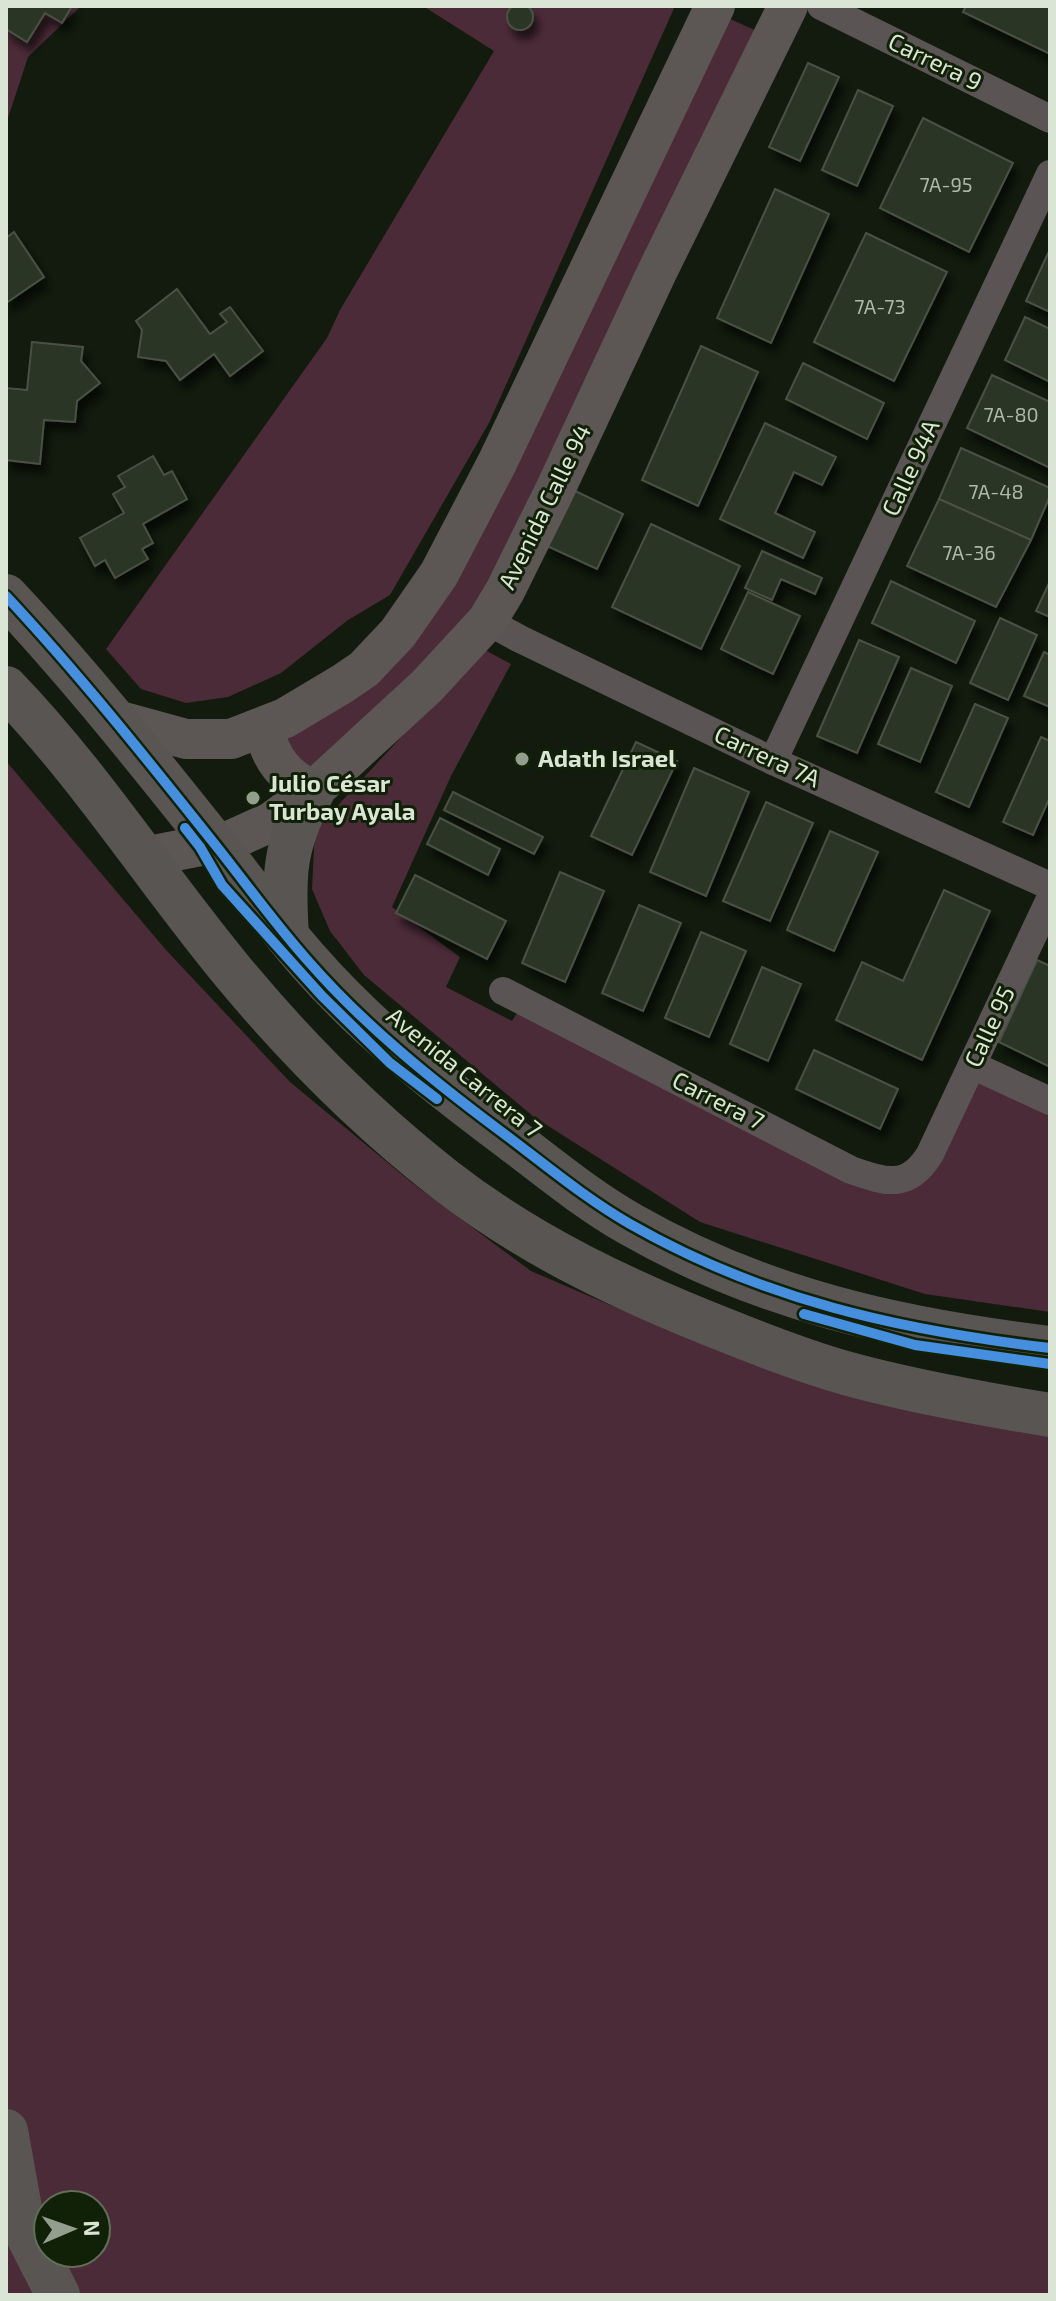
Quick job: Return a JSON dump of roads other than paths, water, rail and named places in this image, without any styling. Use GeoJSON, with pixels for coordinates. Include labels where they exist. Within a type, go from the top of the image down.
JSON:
{"type":"FeatureCollection","features":[{"type":"Feature","properties":{"kind":"main road"},"geometry":{"type":"LineString","coordinates":[[113,719],[186,739],[231,739],[264,728],[314,701],[364,669],[398,633],[432,585],[497,463],[715,6]]}},
{"type":"Feature","properties":{"kind":"main road","name":"Avenida Calle 94"},"geometry":{"type":"LineString","coordinates":[[144,857],[215,844],[251,833],[271,822],[313,791],[427,686],[487,621],[540,520],[788,6]]}},
{"type":"Feature","properties":{"kind":"main road","name":"Avenida Carrera 7"},"geometry":{"type":"LineString","coordinates":[[6,596],[113,719],[310,963],[359,1013],[440,1085],[596,1202],[629,1224],[743,1279],[811,1303],[963,1337],[1050,1348]]}},
{"type":"Feature","properties":{"kind":"main road"},"geometry":{"type":"LineString","coordinates":[[6,688],[68,759],[233,972],[316,1064],[393,1137],[447,1181],[532,1238],[599,1277],[800,1359],[892,1385],[1050,1415]]}},
{"type":"Feature","properties":{"kind":"main road"},"geometry":{"type":"LineString","coordinates":[[264,728],[267,744],[280,766],[298,783],[313,791],[291,839],[285,864],[287,936]]}},
{"type":"Feature","properties":{"kind":"main road"},"geometry":{"type":"LineString","coordinates":[[6,2131],[21,2214],[29,2238],[58,2295]]}},
{"type":"Feature","properties":{"kind":"street","name":"Carrera 9"},"geometry":{"type":"LineString","coordinates":[[821,6],[1050,119]]}},
{"type":"Feature","properties":{"kind":"street","name":"Calle 94A"},"geometry":{"type":"LineString","coordinates":[[773,761],[1050,174]]}},
{"type":"Feature","properties":{"kind":"street","name":"Carrera 7A"},"geometry":{"type":"LineString","coordinates":[[487,621],[773,761],[1050,886]]}},
{"type":"Feature","properties":{"kind":"street","name":"Calle 95"},"geometry":{"type":"LineString","coordinates":[[930,1154],[1050,899]]}},
{"type":"Feature","properties":{"kind":"street","name":"Carrera 7"},"geometry":{"type":"LineString","coordinates":[[503,991],[851,1170],[893,1181],[909,1178],[921,1168],[930,1154]]}},
{"type":"Feature","properties":{"kind":"street"},"geometry":{"type":"LineString","coordinates":[[972,1065],[1050,1101]]}},
{"type":"Feature","properties":{"kind":"place","name":"Adath Israel"},"geometry":{"type":"Point","coordinates":[522,759]}},
{"type":"Feature","properties":{"kind":"place","name":"Julio César Turbay Ayala"},"geometry":{"type":"Point","coordinates":[253,798]}}]}
